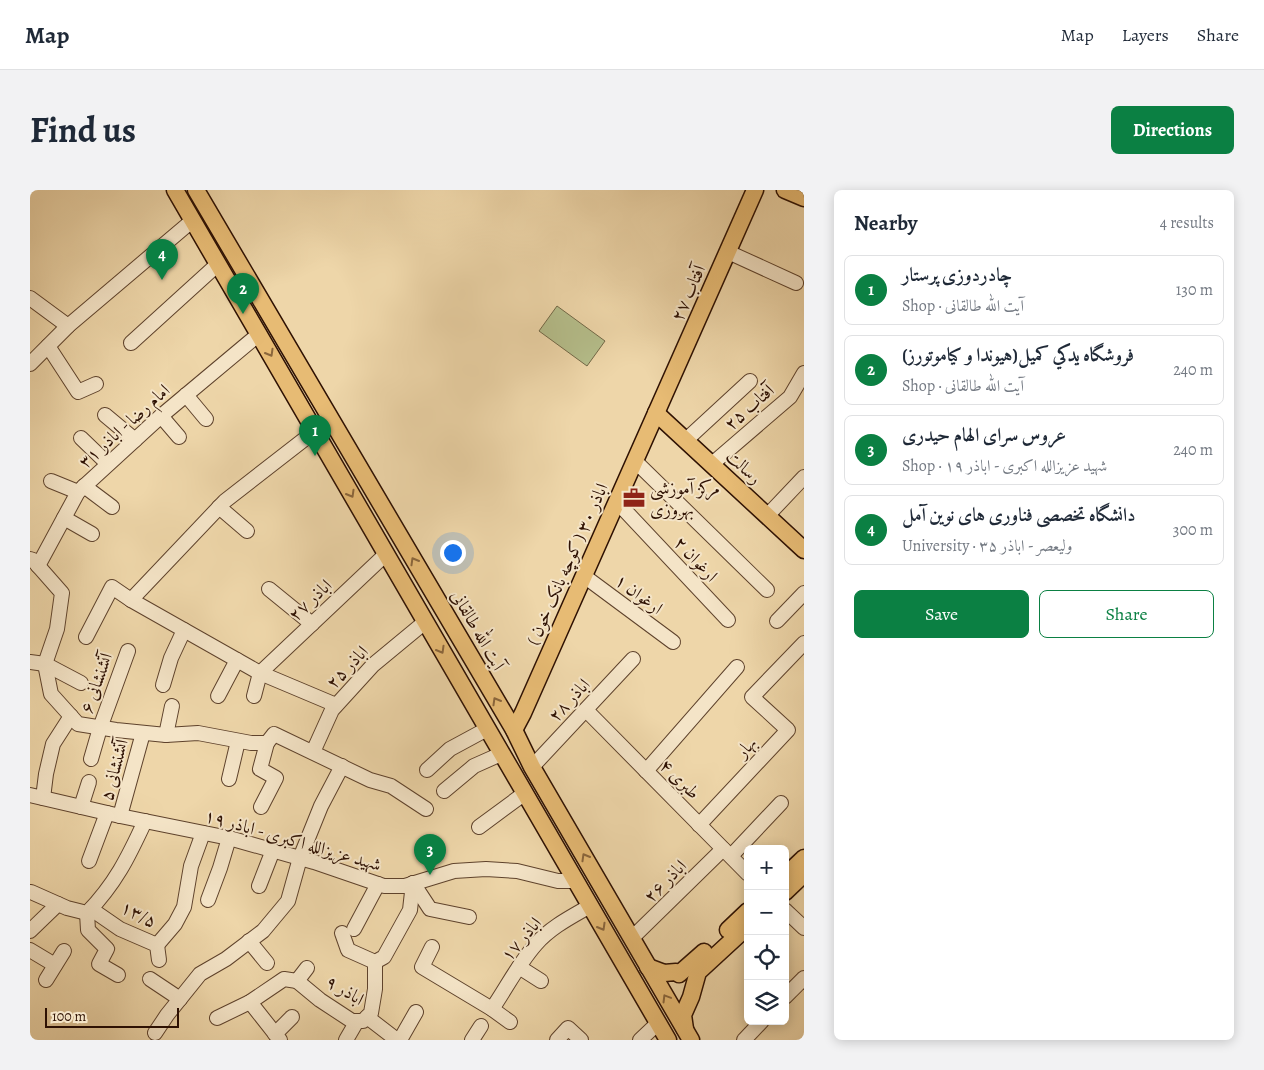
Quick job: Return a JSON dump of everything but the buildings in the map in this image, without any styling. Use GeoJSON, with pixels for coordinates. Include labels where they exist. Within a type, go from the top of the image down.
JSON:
{"type":"FeatureCollection","features":[{"type":"Feature","properties":{"kind":"main road"},"geometry":{"type":"LineString","coordinates":[[175,190],[668,1040]]}},
{"type":"Feature","properties":{"kind":"main road","name":"آیت الله طالقانی"},"geometry":{"type":"LineString","coordinates":[[196,190],[514,730],[532,767],[688,1035]]}},
{"type":"Feature","properties":{"kind":"main road","name":"آفتاب ۲۷"},"geometry":{"type":"LineString","coordinates":[[656,413],[755,190]]}},
{"type":"Feature","properties":{"kind":"main road"},"geometry":{"type":"LineString","coordinates":[[785,190],[804,198]]}},
{"type":"Feature","properties":{"kind":"main road","name":"اباذر ۳۰ ( کوچه بانک خون )"},"geometry":{"type":"LineString","coordinates":[[514,730],[656,413]]}},
{"type":"Feature","properties":{"kind":"main road","name":"رسالت"},"geometry":{"type":"LineString","coordinates":[[656,413],[804,550]]}},
{"type":"Feature","properties":{"kind":"main road"},"geometry":{"type":"LineString","coordinates":[[525,793],[537,796],[541,791],[542,784]]}},
{"type":"Feature","properties":{"kind":"main road"},"geometry":{"type":"LineString","coordinates":[[548,834],[552,822],[558,821],[565,824]]}},
{"type":"Feature","properties":{"kind":"main road"},"geometry":{"type":"LineString","coordinates":[[789,872],[804,858]]}},
{"type":"Feature","properties":{"kind":"main road"},"geometry":{"type":"LineString","coordinates":[[787,890],[804,874]]}},
{"type":"Feature","properties":{"kind":"main road"},"geometry":{"type":"LineString","coordinates":[[688,1035],[683,1015],[691,997],[696,968],[744,915]]}},
{"type":"Feature","properties":{"kind":"main road"},"geometry":{"type":"LineString","coordinates":[[648,967],[664,973],[676,972],[678,974],[696,968],[744,929]]}},
{"type":"Feature","properties":{"kind":"street"},"geometry":{"type":"LineString","coordinates":[[30,364],[68,326],[193,220]]}},
{"type":"Feature","properties":{"kind":"street"},"geometry":{"type":"LineString","coordinates":[[728,252],[796,282]]}},
{"type":"Feature","properties":{"kind":"street"},"geometry":{"type":"LineString","coordinates":[[131,342],[218,264]]}},
{"type":"Feature","properties":{"kind":"street"},"geometry":{"type":"LineString","coordinates":[[30,298],[68,326]]}},
{"type":"Feature","properties":{"kind":"street","name":"امام رضا - اباذر ۳۱"},"geometry":{"type":"LineString","coordinates":[[34,562],[81,489],[160,416],[259,334]]}},
{"type":"Feature","properties":{"kind":"street"},"geometry":{"type":"LineString","coordinates":[[48,346],[78,392],[96,384]]}},
{"type":"Feature","properties":{"kind":"street","name":"آفتاب ۲۵"},"geometry":{"type":"LineString","coordinates":[[712,464],[790,397],[804,373]]}},
{"type":"Feature","properties":{"kind":"street"},"geometry":{"type":"LineString","coordinates":[[686,440],[750,381]]}},
{"type":"Feature","properties":{"kind":"street"},"geometry":{"type":"LineString","coordinates":[[186,395],[206,419]]}},
{"type":"Feature","properties":{"kind":"street"},"geometry":{"type":"LineString","coordinates":[[105,415],[135,440]]}},
{"type":"Feature","properties":{"kind":"street"},"geometry":{"type":"LineString","coordinates":[[160,416],[179,437]]}},
{"type":"Feature","properties":{"kind":"street"},"geometry":{"type":"LineString","coordinates":[[131,600],[219,507],[315,431]]}},
{"type":"Feature","properties":{"kind":"street"},"geometry":{"type":"LineString","coordinates":[[81,438],[108,464]]}},
{"type":"Feature","properties":{"kind":"street"},"geometry":{"type":"LineString","coordinates":[[635,461],[767,590]]}},
{"type":"Feature","properties":{"kind":"street"},"geometry":{"type":"LineString","coordinates":[[767,516],[804,477]]}},
{"type":"Feature","properties":{"kind":"street"},"geometry":{"type":"LineString","coordinates":[[51,482],[81,489],[112,507]]}},
{"type":"Feature","properties":{"kind":"street","name":"ارغوان ۲"},"geometry":{"type":"LineString","coordinates":[[617,502],[728,620]]}},
{"type":"Feature","properties":{"kind":"street"},"geometry":{"type":"LineString","coordinates":[[219,507],[247,530]]}},
{"type":"Feature","properties":{"kind":"street"},"geometry":{"type":"LineString","coordinates":[[64,518],[92,534]]}},
{"type":"Feature","properties":{"kind":"street","name":"اباذر ۲۷"},"geometry":{"type":"LineString","coordinates":[[260,673],[386,554]]}},
{"type":"Feature","properties":{"kind":"street"},"geometry":{"type":"LineString","coordinates":[[34,562],[62,593],[57,629],[45,664],[51,694],[78,724],[166,735],[198,733],[251,744],[267,743]]}},
{"type":"Feature","properties":{"kind":"street","name":"ارغوان ۱"},"geometry":{"type":"LineString","coordinates":[[584,576],[673,642]]}},
{"type":"Feature","properties":{"kind":"street"},"geometry":{"type":"LineString","coordinates":[[86,637],[112,587],[131,600],[260,673],[336,705]]}},
{"type":"Feature","properties":{"kind":"street"},"geometry":{"type":"LineString","coordinates":[[269,589],[312,624]]}},
{"type":"Feature","properties":{"kind":"street"},"geometry":{"type":"LineString","coordinates":[[777,621],[804,593]]}},
{"type":"Feature","properties":{"kind":"street","name":"اباذر ۲۵"},"geometry":{"type":"LineString","coordinates":[[313,752],[336,705],[373,665],[425,622]]}},
{"type":"Feature","properties":{"kind":"street"},"geometry":{"type":"LineString","coordinates":[[163,685],[184,630]]}},
{"type":"Feature","properties":{"kind":"street","name":"بهار"},"geometry":{"type":"LineString","coordinates":[[699,825],[788,730],[752,697],[804,643]]}},
{"type":"Feature","properties":{"kind":"street","name":"آتشنشانی ۶"},"geometry":{"type":"LineString","coordinates":[[91,759],[100,728],[128,651]]}},
{"type":"Feature","properties":{"kind":"street"},"geometry":{"type":"LineString","coordinates":[[218,696],[237,660]]}},
{"type":"Feature","properties":{"kind":"street","name":"اباذر ۲۸"},"geometry":{"type":"LineString","coordinates":[[532,767],[633,660]]}},
{"type":"Feature","properties":{"kind":"street"},"geometry":{"type":"LineString","coordinates":[[30,662],[45,664],[81,683]]}},
{"type":"Feature","properties":{"kind":"street"},"geometry":{"type":"LineString","coordinates":[[646,771],[737,668]]}},
{"type":"Feature","properties":{"kind":"street"},"geometry":{"type":"LineString","coordinates":[[254,696],[260,673]]}},
{"type":"Feature","properties":{"kind":"street"},"geometry":{"type":"LineString","coordinates":[[166,735],[172,706]]}},
{"type":"Feature","properties":{"kind":"street","name":"طبری ۴"},"geometry":{"type":"LineString","coordinates":[[586,710],[744,870]]}},
{"type":"Feature","properties":{"kind":"street"},"geometry":{"type":"LineString","coordinates":[[36,796],[46,774],[53,744],[70,716]]}},
{"type":"Feature","properties":{"kind":"street"},"geometry":{"type":"LineString","coordinates":[[427,770],[450,749],[487,729]]}},
{"type":"Feature","properties":{"kind":"street","name":"آتشنشانی ۵"},"geometry":{"type":"LineString","coordinates":[[89,861],[114,815],[143,733]]}},
{"type":"Feature","properties":{"kind":"street"},"geometry":{"type":"LineString","coordinates":[[261,807],[276,778],[260,769],[267,743],[274,734],[370,780],[391,786],[426,809]]}},
{"type":"Feature","properties":{"kind":"street"},"geometry":{"type":"LineString","coordinates":[[229,779],[238,741]]}},
{"type":"Feature","properties":{"kind":"street"},"geometry":{"type":"LineString","coordinates":[[444,791],[474,766],[502,754]]}},
{"type":"Feature","properties":{"kind":"street"},"geometry":{"type":"LineString","coordinates":[[155,1034],[200,974],[226,959],[263,931],[288,900],[300,858],[321,806],[342,766]]}},
{"type":"Feature","properties":{"kind":"street"},"geometry":{"type":"LineString","coordinates":[[82,807],[89,782]]}},
{"type":"Feature","properties":{"kind":"street"},"geometry":{"type":"LineString","coordinates":[[479,827],[525,793]]}},
{"type":"Feature","properties":{"kind":"street","name":"شهید عزیزالله اکبری - اباذر ۱۹"},"geometry":{"type":"LineString","coordinates":[[36,796],[114,815],[229,838],[300,858],[384,886],[405,886],[454,871],[486,869],[516,871],[558,881],[575,881]]}},
{"type":"Feature","properties":{"kind":"street","name":"اباذر ۲۶"},"geometry":{"type":"LineString","coordinates":[[632,938],[781,803]]}},
{"type":"Feature","properties":{"kind":"street"},"geometry":{"type":"LineString","coordinates":[[118,975],[99,964],[107,948],[88,930],[89,911],[103,896],[126,863],[145,821]]}},
{"type":"Feature","properties":{"kind":"street"},"geometry":{"type":"LineString","coordinates":[[158,945],[176,924],[184,907],[192,866],[204,833]]}},
{"type":"Feature","properties":{"kind":"street"},"geometry":{"type":"LineString","coordinates":[[208,900],[229,838]]}},
{"type":"Feature","properties":{"kind":"street"},"geometry":{"type":"LineString","coordinates":[[259,886],[273,850]]}},
{"type":"Feature","properties":{"kind":"street"},"geometry":{"type":"LineString","coordinates":[[375,962],[384,957],[410,910],[413,883]]}},
{"type":"Feature","properties":{"kind":"street"},"geometry":{"type":"LineString","coordinates":[[413,883],[430,909],[470,917]]}},
{"type":"Feature","properties":{"kind":"street"},"geometry":{"type":"LineString","coordinates":[[375,962],[348,950],[348,931],[378,884]]}},
{"type":"Feature","properties":{"kind":"street","name":"۱۳/۵"},"geometry":{"type":"LineString","coordinates":[[31,892],[67,908],[89,911],[120,928],[158,945],[158,960]]}},
{"type":"Feature","properties":{"kind":"street"},"geometry":{"type":"LineString","coordinates":[[30,931],[58,904]]}},
{"type":"Feature","properties":{"kind":"street","name":"اباذر ۱۷"},"geometry":{"type":"LineString","coordinates":[[492,1009],[536,944],[560,923],[590,906]]}},
{"type":"Feature","properties":{"kind":"street"},"geometry":{"type":"LineString","coordinates":[[789,914],[804,928]]}},
{"type":"Feature","properties":{"kind":"street"},"geometry":{"type":"LineString","coordinates":[[249,941],[267,963]]}},
{"type":"Feature","properties":{"kind":"street"},"geometry":{"type":"LineString","coordinates":[[432,947],[422,968],[492,1009],[510,1022]]}},
{"type":"Feature","properties":{"kind":"street"},"geometry":{"type":"LineString","coordinates":[[30,950],[55,965]]}},
{"type":"Feature","properties":{"kind":"street"},"geometry":{"type":"LineString","coordinates":[[46,980],[64,951]]}},
{"type":"Feature","properties":{"kind":"street"},"geometry":{"type":"LineString","coordinates":[[346,1040],[362,1019],[371,1013],[375,989],[375,962]]}},
{"type":"Feature","properties":{"kind":"street"},"geometry":{"type":"LineString","coordinates":[[519,967],[541,980]]}},
{"type":"Feature","properties":{"kind":"street"},"geometry":{"type":"LineString","coordinates":[[217,1018],[250,1002],[284,979],[297,981],[307,968]]}},
{"type":"Feature","properties":{"kind":"street"},"geometry":{"type":"LineString","coordinates":[[789,993],[804,978]]}},
{"type":"Feature","properties":{"kind":"street"},"geometry":{"type":"LineString","coordinates":[[150,979],[180,999]]}},
{"type":"Feature","properties":{"kind":"street","name":"اباذر ۹"},"geometry":{"type":"LineString","coordinates":[[297,981],[352,1021],[362,1019],[398,1040]]}},
{"type":"Feature","properties":{"kind":"street"},"geometry":{"type":"LineString","coordinates":[[250,1002],[278,1037],[292,1017]]}},
{"type":"Feature","properties":{"kind":"street"},"geometry":{"type":"LineString","coordinates":[[398,1040],[416,1012]]}},
{"type":"Feature","properties":{"kind":"street"},"geometry":{"type":"LineString","coordinates":[[640,1040],[658,1023]]}},
{"type":"Feature","properties":{"kind":"street"},"geometry":{"type":"LineString","coordinates":[[744,1040],[758,1025]]}},
{"type":"Feature","properties":{"kind":"street"},"geometry":{"type":"LineString","coordinates":[[472,1040],[481,1026]]}},
{"type":"Feature","properties":{"kind":"street"},"geometry":{"type":"LineString","coordinates":[[556,1040],[568,1028],[581,1040]]}},
{"type":"Feature","properties":{"kind":"green space"},"geometry":{"type":"Polygon","coordinates":[[[557,306],[605,341],[587,366],[539,331],[557,306]]]}},
{"type":"Feature","properties":{"kind":"place","name":"دانشگاه تخصصی فناوری های نوین آمل"},"geometry":{"type":"Point","coordinates":[162,280]}},
{"type":"Feature","properties":{"kind":"place","name":"فروشگاه يدكي كميل(هیوندا و کیاموتورز)"},"geometry":{"type":"Point","coordinates":[243,314]}},
{"type":"Feature","properties":{"kind":"place","name":"چادردوزی پرستار"},"geometry":{"type":"Point","coordinates":[315,456]}},
{"type":"Feature","properties":{"kind":"place","name":"مرکز آموزشی بهروزی"},"geometry":{"type":"Point","coordinates":[634,498]}},
{"type":"Feature","properties":{"kind":"place","name":"عروس سرای الهام حیدری"},"geometry":{"type":"Point","coordinates":[430,875]}}]}
